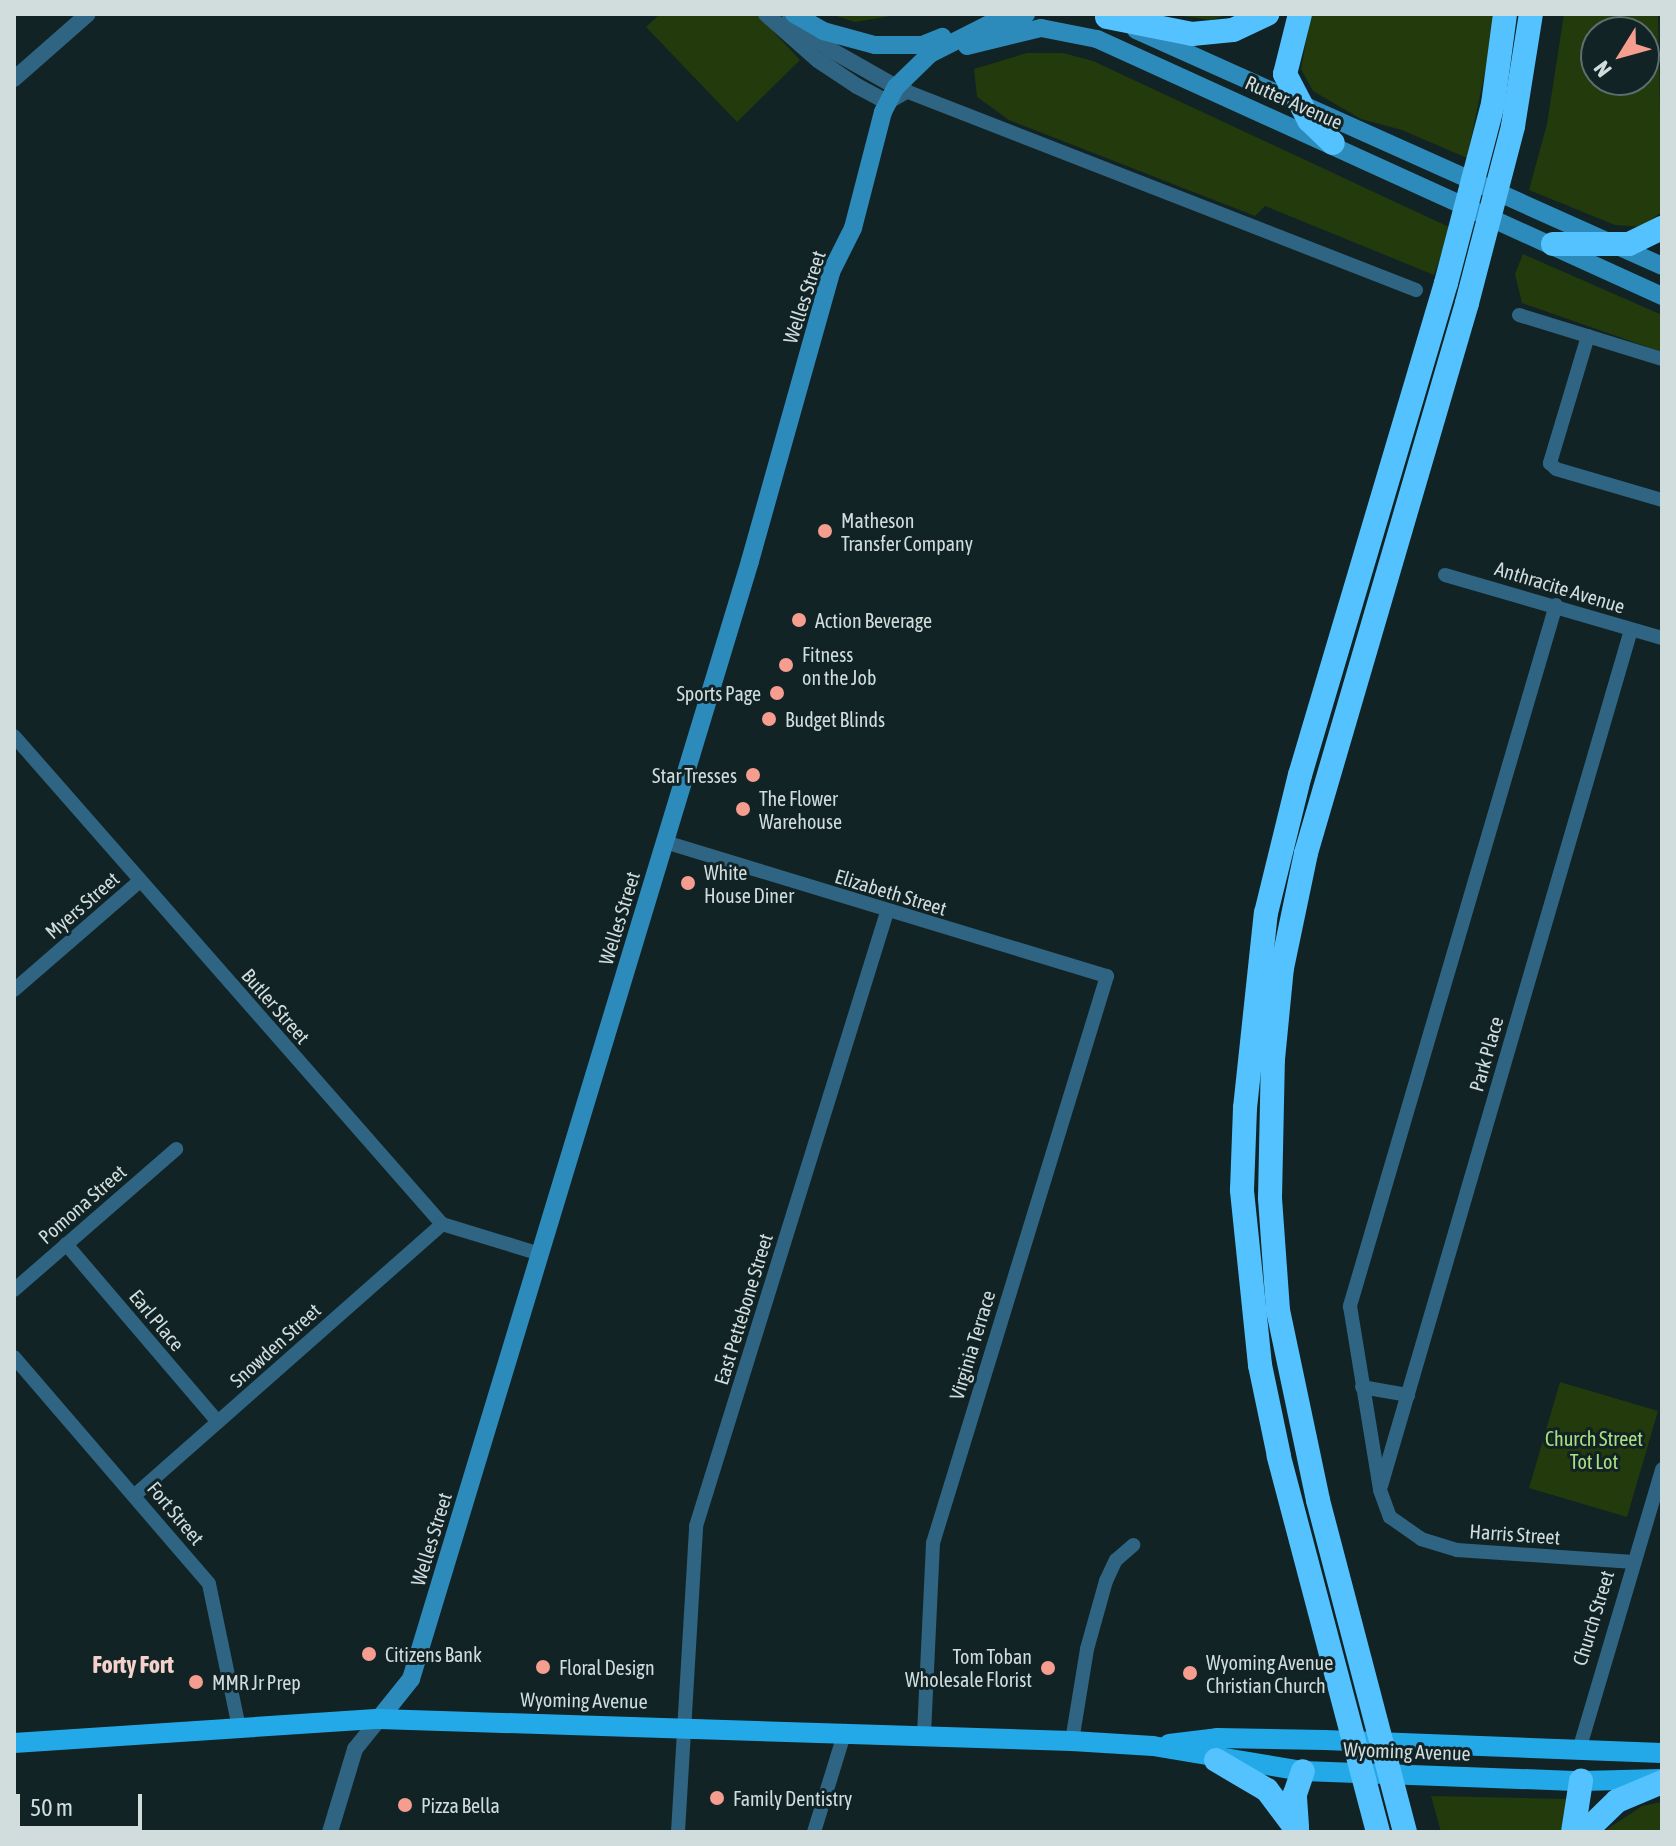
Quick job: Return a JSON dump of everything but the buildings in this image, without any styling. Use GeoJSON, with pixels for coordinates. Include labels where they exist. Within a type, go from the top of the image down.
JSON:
{"type":"FeatureCollection","features":[{"type":"Feature","properties":{"kind":"highway"},"geometry":{"type":"LineString","coordinates":[[1102,15],[1192,34],[1233,30],[1267,14]]}},
{"type":"Feature","properties":{"kind":"highway"},"geometry":{"type":"LineString","coordinates":[[1300,14],[1285,74],[1297,102],[1333,143]]}},
{"type":"Feature","properties":{"kind":"highway"},"geometry":{"type":"LineString","coordinates":[[1378,1832],[1279,1456],[1249,1286],[1242,1190],[1254,1007],[1266,913],[1300,775],[1446,283],[1493,104],[1505,14]]}},
{"type":"Feature","properties":{"kind":"highway"},"geometry":{"type":"LineString","coordinates":[[1405,1832],[1294,1399],[1278,1310],[1270,1198],[1282,968],[1336,742],[1467,303],[1513,126],[1531,14]]}},
{"type":"Feature","properties":{"kind":"highway"},"geometry":{"type":"LineString","coordinates":[[1553,244],[1615,245],[1645,240],[1662,228]]}},
{"type":"Feature","properties":{"kind":"highway"},"geometry":{"type":"LineString","coordinates":[[1216,1760],[1267,1790],[1298,1831]]}},
{"type":"Feature","properties":{"kind":"highway"},"geometry":{"type":"LineString","coordinates":[[1298,1831],[1295,1794],[1303,1771]]}},
{"type":"Feature","properties":{"kind":"highway"},"geometry":{"type":"LineString","coordinates":[[1585,1832],[1617,1801],[1662,1780]]}},
{"type":"Feature","properties":{"kind":"highway"},"geometry":{"type":"LineString","coordinates":[[1573,1832],[1581,1781]]}},
{"type":"Feature","properties":{"kind":"main road"},"geometry":{"type":"LineString","coordinates":[[794,14],[836,36],[895,47],[922,45],[1026,14]]}},
{"type":"Feature","properties":{"kind":"main road","name":"Rutter Avenue"},"geometry":{"type":"LineString","coordinates":[[1102,15],[1662,266]]}},
{"type":"Feature","properties":{"kind":"main road"},"geometry":{"type":"LineString","coordinates":[[896,93],[930,54],[991,23]]}},
{"type":"Feature","properties":{"kind":"main road","name":"Rutter Avenue"},"geometry":{"type":"LineString","coordinates":[[896,93],[937,63],[974,43],[1018,30],[1056,28],[1097,39],[1333,143],[1662,296]]}},
{"type":"Feature","properties":{"kind":"main road","name":"Welles Street"},"geometry":{"type":"LineString","coordinates":[[379,1719],[411,1679],[665,842],[831,272],[853,228],[883,122],[896,93]]}},
{"type":"Feature","properties":{"kind":"main road","name":"Wyoming Avenue"},"geometry":{"type":"LineString","coordinates":[[14,1743],[379,1719],[845,1731],[1072,1741],[1153,1746],[1216,1760],[1303,1771],[1581,1781],[1662,1780]]}},
{"type":"Feature","properties":{"kind":"main road","name":"Wyoming Avenue"},"geometry":{"type":"LineString","coordinates":[[1153,1746],[1217,1738],[1662,1753]]}},
{"type":"Feature","properties":{"kind":"main road"},"geometry":{"type":"LineString","coordinates":[[1303,1771],[1324,1740]]}},
{"type":"Feature","properties":{"kind":"main road","name":"Church Street"},"geometry":{"type":"LineString","coordinates":[[1579,1750],[1581,1781]]}},
{"type":"Feature","properties":{"kind":"street"},"geometry":{"type":"LineString","coordinates":[[14,79],[88,14]]}},
{"type":"Feature","properties":{"kind":"street"},"geometry":{"type":"LineString","coordinates":[[766,14],[818,60],[896,93],[1416,290]]}},
{"type":"Feature","properties":{"kind":"street"},"geometry":{"type":"LineString","coordinates":[[786,14],[831,50],[896,93]]}},
{"type":"Feature","properties":{"kind":"street"},"geometry":{"type":"LineString","coordinates":[[1519,315],[1662,359]]}},
{"type":"Feature","properties":{"kind":"street"},"geometry":{"type":"LineString","coordinates":[[1588,336],[1550,463],[1556,469],[1662,500]]}},
{"type":"Feature","properties":{"kind":"street","name":"Anthracite Avenue"},"geometry":{"type":"LineString","coordinates":[[1445,575],[1662,638]]}},
{"type":"Feature","properties":{"kind":"street","name":"Harris Street"},"geometry":{"type":"LineString","coordinates":[[1556,605],[1350,1306],[1380,1490],[1390,1517],[1421,1539],[1457,1550],[1634,1562]]}},
{"type":"Feature","properties":{"kind":"street","name":"Park Place"},"geometry":{"type":"LineString","coordinates":[[1380,1490],[1631,630]]}},
{"type":"Feature","properties":{"kind":"street","name":"Butler Street"},"geometry":{"type":"LineString","coordinates":[[14,736],[442,1224]]}},
{"type":"Feature","properties":{"kind":"street","name":"Elizabeth Street"},"geometry":{"type":"LineString","coordinates":[[665,842],[887,912],[1107,976]]}},
{"type":"Feature","properties":{"kind":"street","name":"Myers Street"},"geometry":{"type":"LineString","coordinates":[[14,990],[140,881]]}},
{"type":"Feature","properties":{"kind":"street","name":"East Pettebone Street"},"geometry":{"type":"LineString","coordinates":[[678,1832],[696,1526],[887,912]]}},
{"type":"Feature","properties":{"kind":"street","name":"Virginia Terrace"},"geometry":{"type":"LineString","coordinates":[[924,1735],[937,1526],[1107,976]]}},
{"type":"Feature","properties":{"kind":"street","name":"Pomona Street"},"geometry":{"type":"LineString","coordinates":[[14,1290],[176,1149]]}},
{"type":"Feature","properties":{"kind":"street"},"geometry":{"type":"LineString","coordinates":[[442,1224],[540,1254]]}},
{"type":"Feature","properties":{"kind":"street","name":"Snowden Street"},"geometry":{"type":"LineString","coordinates":[[135,1495],[442,1224]]}},
{"type":"Feature","properties":{"kind":"street","name":"Earl Place"},"geometry":{"type":"LineString","coordinates":[[66,1244],[218,1422]]}},
{"type":"Feature","properties":{"kind":"street","name":"Fort Street"},"geometry":{"type":"LineString","coordinates":[[14,1357],[209,1584],[239,1728]]}},
{"type":"Feature","properties":{"kind":"street"},"geometry":{"type":"LineString","coordinates":[[1362,1387],[1408,1395]]}},
{"type":"Feature","properties":{"kind":"street","name":"Church Street"},"geometry":{"type":"LineString","coordinates":[[1579,1750],[1662,1469]]}},
{"type":"Feature","properties":{"kind":"street"},"geometry":{"type":"LineString","coordinates":[[1072,1741],[1087,1649],[1106,1581],[1116,1560],[1133,1545]]}},
{"type":"Feature","properties":{"kind":"street"},"geometry":{"type":"LineString","coordinates":[[330,1832],[355,1749],[379,1719]]}},
{"type":"Feature","properties":{"kind":"street"},"geometry":{"type":"LineString","coordinates":[[814,1832],[845,1731]]}},
{"type":"Feature","properties":{"kind":"green space"},"geometry":{"type":"Polygon","coordinates":[[[660,14],[757,14],[800,60],[737,122],[646,27],[660,14]]]}},
{"type":"Feature","properties":{"kind":"green space"},"geometry":{"type":"Polygon","coordinates":[[[831,14],[903,14],[855,22],[831,14]]]}},
{"type":"Feature","properties":{"kind":"green space"},"geometry":{"type":"Polygon","coordinates":[[[1168,14],[1230,14],[1211,20],[1168,14]]]}},
{"type":"Feature","properties":{"kind":"green space"},"geometry":{"type":"Polygon","coordinates":[[[1311,14],[1497,14],[1467,158],[1402,130],[1361,119],[1313,91],[1301,69],[1311,14]]]}},
{"type":"Feature","properties":{"kind":"green space"},"geometry":{"type":"Polygon","coordinates":[[[1564,14],[1658,14],[1580,16],[1580,96],[1660,96],[1662,212],[1641,227],[1615,225],[1529,190],[1547,124],[1564,14]]]}},
{"type":"Feature","properties":{"kind":"green space"},"geometry":{"type":"Polygon","coordinates":[[[1027,53],[1063,53],[1093,61],[1451,228],[1434,275],[1265,206],[1255,216],[1009,120],[977,97],[974,69],[1027,53]]]}},
{"type":"Feature","properties":{"kind":"green space"},"geometry":{"type":"Polygon","coordinates":[[[1523,254],[1662,315],[1662,352],[1522,303],[1515,274],[1523,254]]]}},
{"type":"Feature","properties":{"kind":"green space","name":"Church Street Tot Lot"},"geometry":{"type":"Polygon","coordinates":[[[1560,1382],[1658,1411],[1627,1517],[1529,1488],[1560,1382]]]}},
{"type":"Feature","properties":{"kind":"green space"},"geometry":{"type":"Polygon","coordinates":[[[1431,1796],[1568,1799],[1563,1832],[1441,1832],[1431,1796]]]}},
{"type":"Feature","properties":{"kind":"green space"},"geometry":{"type":"Polygon","coordinates":[[[1662,1802],[1662,1832],[1603,1832],[1642,1806],[1662,1802]]]}},
{"type":"Feature","properties":{"kind":"place","name":"Matheson Transfer Company"},"geometry":{"type":"Point","coordinates":[825,531]}},
{"type":"Feature","properties":{"kind":"place","name":"Action Beverage"},"geometry":{"type":"Point","coordinates":[799,620]}},
{"type":"Feature","properties":{"kind":"place","name":"Fitness on the Job"},"geometry":{"type":"Point","coordinates":[786,665]}},
{"type":"Feature","properties":{"kind":"place","name":"Sports Page"},"geometry":{"type":"Point","coordinates":[777,693]}},
{"type":"Feature","properties":{"kind":"place","name":"Budget Blinds"},"geometry":{"type":"Point","coordinates":[769,719]}},
{"type":"Feature","properties":{"kind":"place","name":"Star Tresses"},"geometry":{"type":"Point","coordinates":[753,775]}},
{"type":"Feature","properties":{"kind":"place","name":"The Flower Warehouse"},"geometry":{"type":"Point","coordinates":[743,809]}},
{"type":"Feature","properties":{"kind":"place","name":"White House Diner"},"geometry":{"type":"Point","coordinates":[688,883]}},
{"type":"Feature","properties":{"kind":"place","name":"Citizens Bank"},"geometry":{"type":"Point","coordinates":[369,1654]}},
{"type":"Feature","properties":{"kind":"place","name":"Floral Design"},"geometry":{"type":"Point","coordinates":[543,1667]}},
{"type":"Feature","properties":{"kind":"place","name":"Tom Toban Wholesale Florist"},"geometry":{"type":"Point","coordinates":[1048,1668]}},
{"type":"Feature","properties":{"kind":"place","name":"Wyoming Avenue Christian Church"},"geometry":{"type":"Point","coordinates":[1190,1673]}},
{"type":"Feature","properties":{"kind":"place","name":"MMR Jr Prep"},"geometry":{"type":"Point","coordinates":[196,1682]}},
{"type":"Feature","properties":{"kind":"place","name":"Family Dentistry"},"geometry":{"type":"Point","coordinates":[717,1798]}},
{"type":"Feature","properties":{"kind":"place","name":"Pizza Bella"},"geometry":{"type":"Point","coordinates":[405,1805]}},
{"type":"Feature","properties":{"kind":"district","name":"Forty Fort"},"geometry":{"type":"Point","coordinates":[133,1665]}}]}
